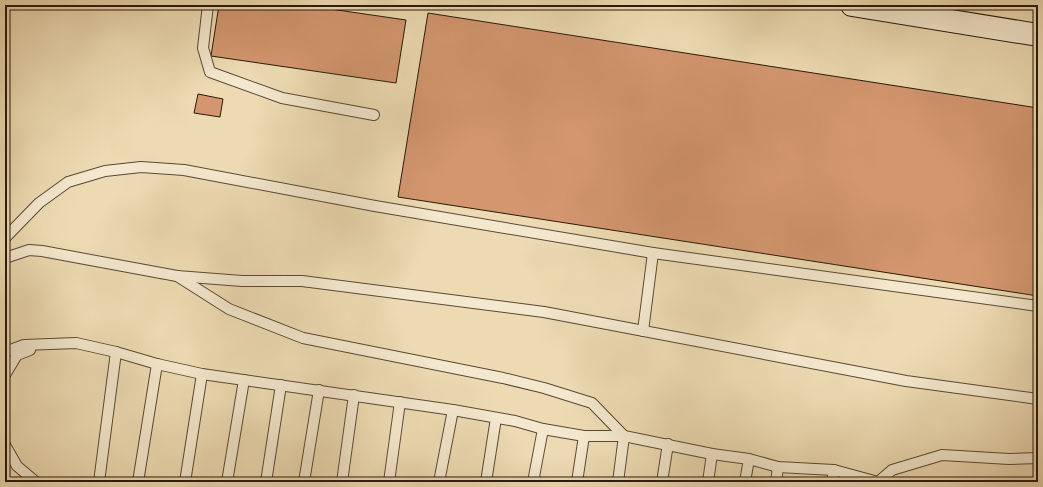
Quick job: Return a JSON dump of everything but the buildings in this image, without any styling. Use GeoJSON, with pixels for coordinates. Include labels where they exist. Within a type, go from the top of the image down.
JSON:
{"type":"FeatureCollection","features":[{"type":"Feature","properties":{"kind":"street"},"geometry":{"type":"LineString","coordinates":[[852,5],[1038,35]]}},
{"type":"Feature","properties":{"kind":"lane"},"geometry":{"type":"LineString","coordinates":[[208,5],[203,48],[210,72],[282,98],[374,116]]}},
{"type":"Feature","properties":{"kind":"lane"},"geometry":{"type":"LineString","coordinates":[[5,238],[39,203],[68,182],[105,171],[141,168],[184,170],[375,206],[653,253],[1038,306]]}},
{"type":"Feature","properties":{"kind":"lane"},"geometry":{"type":"LineString","coordinates":[[5,258],[29,250],[42,251],[177,276],[242,281],[302,281],[544,312],[906,381],[1038,399]]}},
{"type":"Feature","properties":{"kind":"lane"},"geometry":{"type":"LineString","coordinates":[[644,331],[653,253]]}},
{"type":"Feature","properties":{"kind":"lane"},"geometry":{"type":"LineString","coordinates":[[177,276],[229,309],[304,338],[503,378],[544,388],[592,403],[624,436]]}},
{"type":"Feature","properties":{"kind":"lane"},"geometry":{"type":"LineString","coordinates":[[5,352],[24,345],[76,343],[202,374],[453,410],[515,421],[543,429],[584,436],[624,436],[712,454],[749,459],[778,467],[834,470],[878,482],[892,470],[942,455],[1009,459],[1038,458]]}},
{"type":"Feature","properties":{"kind":"lane"},"geometry":{"type":"LineString","coordinates":[[5,375],[17,355],[44,344]]}},
{"type":"Feature","properties":{"kind":"lane"},"geometry":{"type":"LineString","coordinates":[[99,482],[116,352]]}},
{"type":"Feature","properties":{"kind":"lane"},"geometry":{"type":"LineString","coordinates":[[138,482],[157,364]]}},
{"type":"Feature","properties":{"kind":"lane"},"geometry":{"type":"LineString","coordinates":[[185,482],[202,374]]}},
{"type":"Feature","properties":{"kind":"lane"},"geometry":{"type":"LineString","coordinates":[[227,482],[244,380]]}},
{"type":"Feature","properties":{"kind":"lane"},"geometry":{"type":"LineString","coordinates":[[266,482],[281,385]]}},
{"type":"Feature","properties":{"kind":"lane"},"geometry":{"type":"LineString","coordinates":[[304,482],[319,390]]}},
{"type":"Feature","properties":{"kind":"lane"},"geometry":{"type":"LineString","coordinates":[[342,482],[354,395]]}},
{"type":"Feature","properties":{"kind":"lane"},"geometry":{"type":"LineString","coordinates":[[389,482],[400,402]]}},
{"type":"Feature","properties":{"kind":"lane"},"geometry":{"type":"LineString","coordinates":[[439,482],[453,410]]}},
{"type":"Feature","properties":{"kind":"lane"},"geometry":{"type":"LineString","coordinates":[[486,482],[496,418]]}},
{"type":"Feature","properties":{"kind":"lane"},"geometry":{"type":"LineString","coordinates":[[533,482],[543,429]]}},
{"type":"Feature","properties":{"kind":"lane"},"geometry":{"type":"LineString","coordinates":[[577,482],[584,436]]}},
{"type":"Feature","properties":{"kind":"lane"},"geometry":{"type":"LineString","coordinates":[[618,482],[624,436]]}},
{"type":"Feature","properties":{"kind":"lane"},"geometry":{"type":"LineString","coordinates":[[5,444],[17,466],[34,481]]}},
{"type":"Feature","properties":{"kind":"lane"},"geometry":{"type":"LineString","coordinates":[[662,482],[668,444]]}},
{"type":"Feature","properties":{"kind":"lane"},"geometry":{"type":"LineString","coordinates":[[708,482],[712,454]]}},
{"type":"Feature","properties":{"kind":"lane"},"geometry":{"type":"LineString","coordinates":[[746,482],[749,459]]}},
{"type":"Feature","properties":{"kind":"lane"},"geometry":{"type":"LineString","coordinates":[[776,482],[778,467]]}},
{"type":"Feature","properties":{"kind":"lane"},"geometry":{"type":"LineString","coordinates":[[832,482],[834,470]]}}]}
